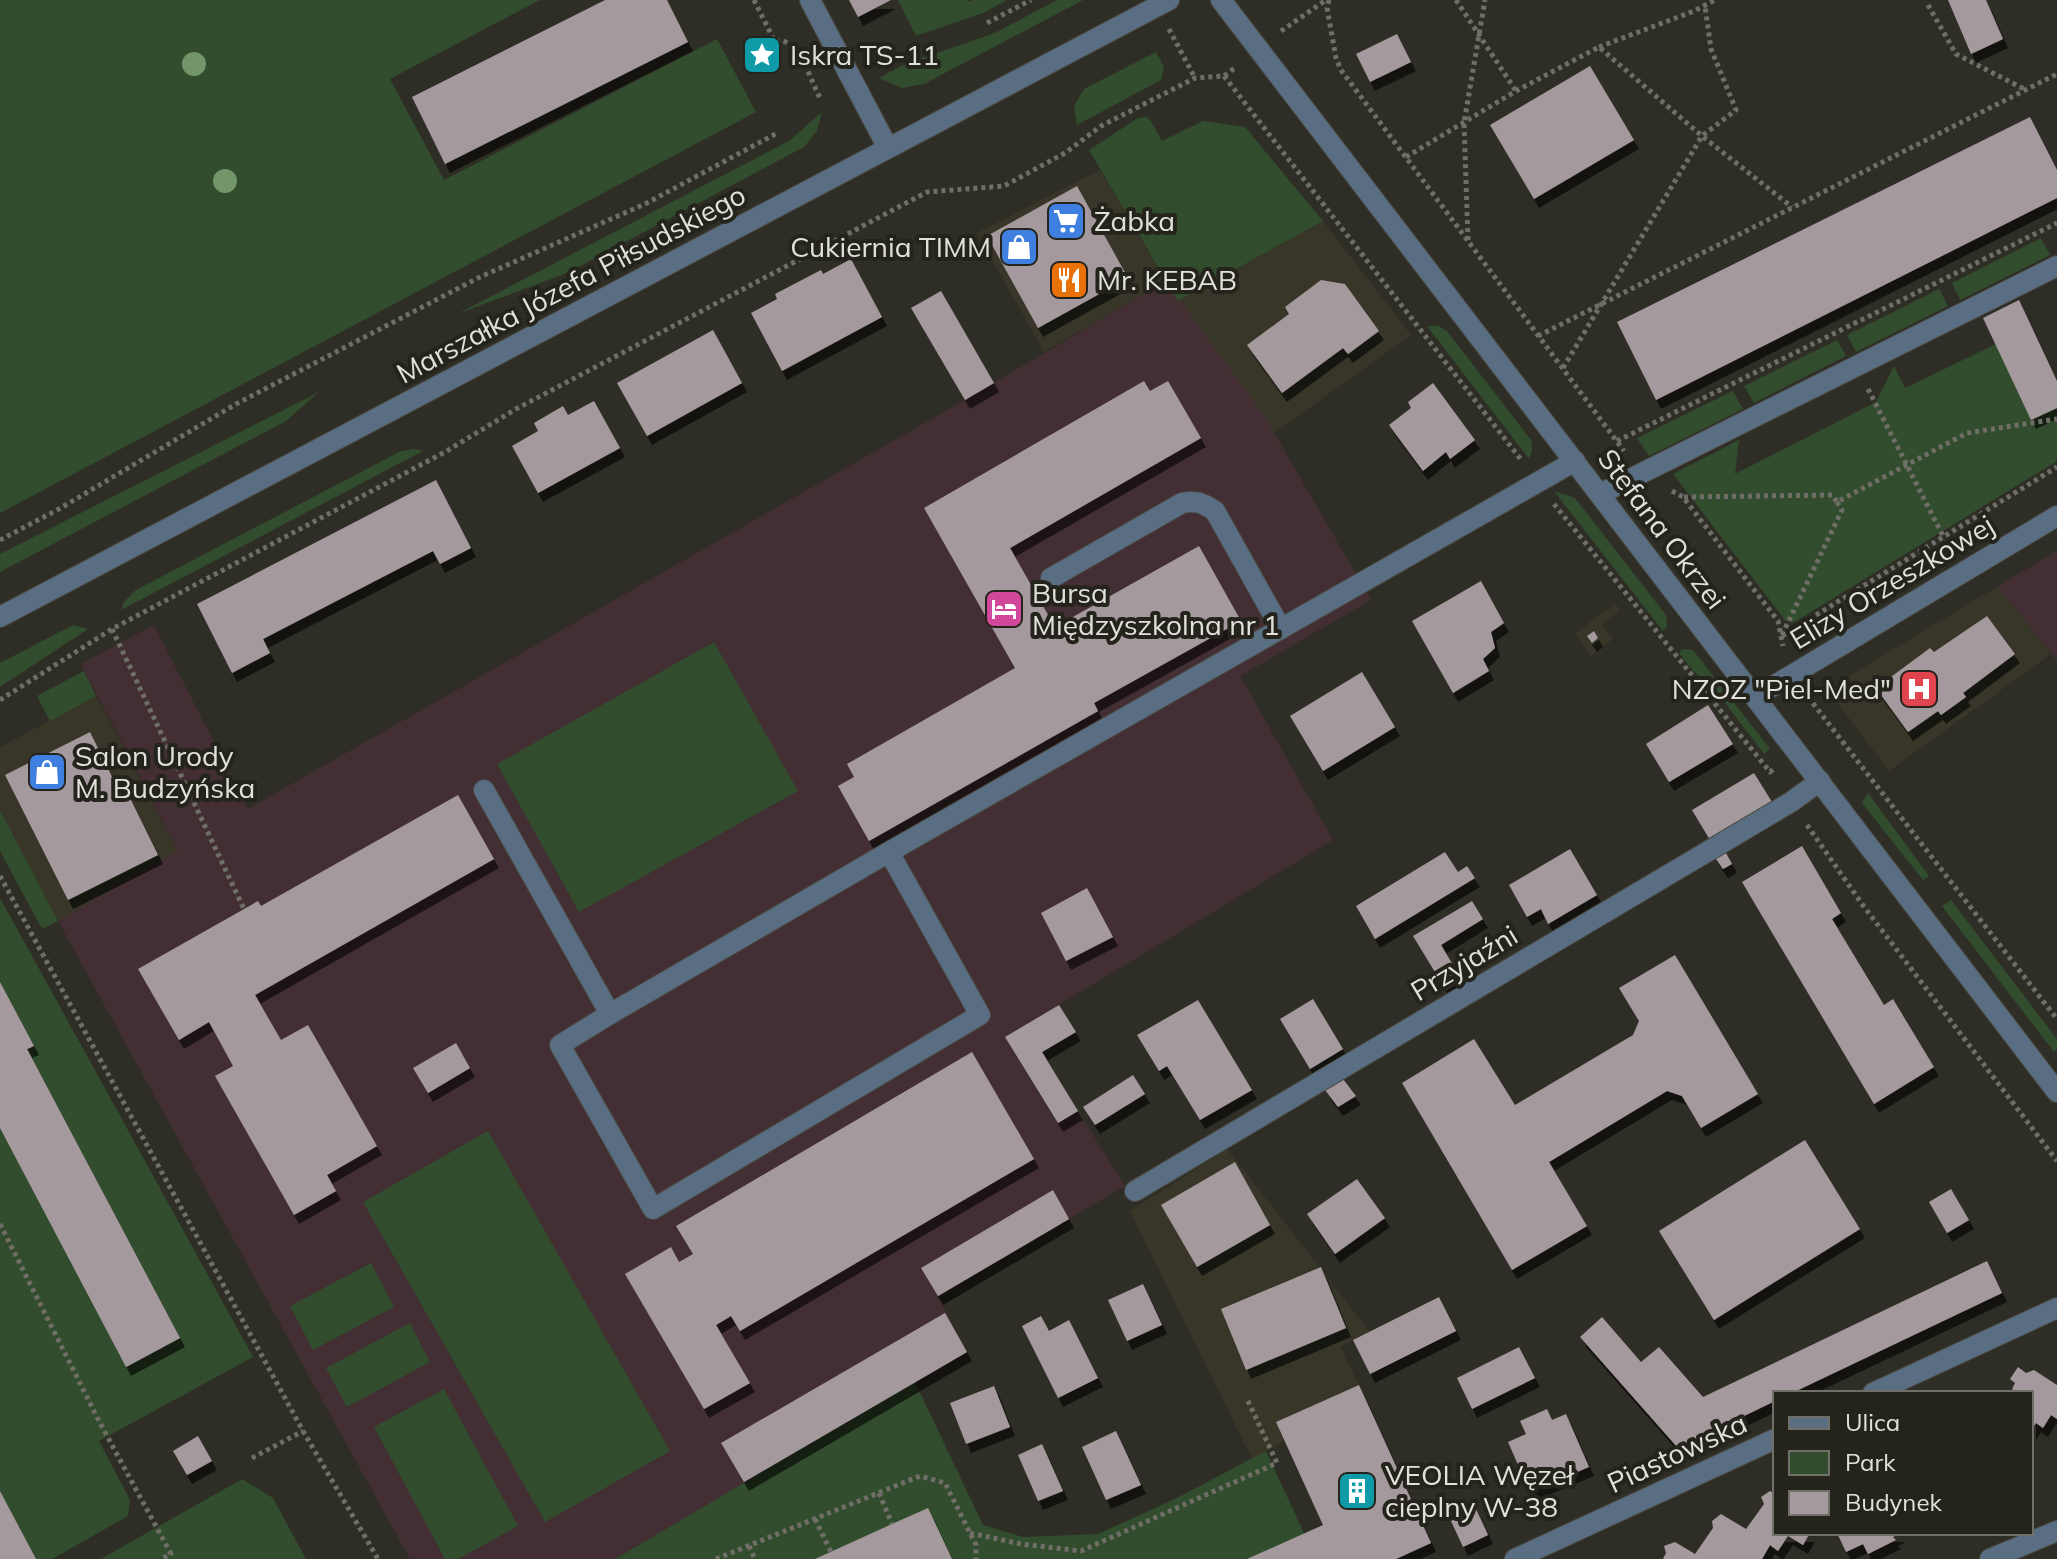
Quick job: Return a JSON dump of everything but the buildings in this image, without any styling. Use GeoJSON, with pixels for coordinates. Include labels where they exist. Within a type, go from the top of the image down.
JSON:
{"type":"FeatureCollection","features":[{"type":"Feature","properties":{"kind":"street"},"geometry":{"type":"LineString","coordinates":[[810,0],[888,148]]}},
{"type":"Feature","properties":{"kind":"street","name":"Marszałka Józefa Piłsudskiego"},"geometry":{"type":"LineString","coordinates":[[0,617],[1169,0]]}},
{"type":"Feature","properties":{"kind":"street","name":"Stefana Okrzei"},"geometry":{"type":"LineString","coordinates":[[1221,0],[2057,1092]]}},
{"type":"Feature","properties":{"kind":"street"},"geometry":{"type":"LineString","coordinates":[[1600,494],[2057,266]]}},
{"type":"Feature","properties":{"kind":"street"},"geometry":{"type":"LineString","coordinates":[[889,852],[980,1015],[653,1209],[560,1045],[889,852],[1575,461]]}},
{"type":"Feature","properties":{"kind":"street"},"geometry":{"type":"LineString","coordinates":[[1051,578],[1182,503],[1193,501],[1215,511],[1281,629]]}},
{"type":"Feature","properties":{"kind":"street","name":"Elizy Orzeszkowej"},"geometry":{"type":"LineString","coordinates":[[1755,697],[2057,516]]}},
{"type":"Feature","properties":{"kind":"street","name":"Przyjaźni"},"geometry":{"type":"LineString","coordinates":[[1135,1191],[1791,802],[1820,781]]}},
{"type":"Feature","properties":{"kind":"street"},"geometry":{"type":"LineString","coordinates":[[484,790],[610,1014]]}},
{"type":"Feature","properties":{"kind":"street"},"geometry":{"type":"LineString","coordinates":[[1877,1391],[2057,1308]]}},
{"type":"Feature","properties":{"kind":"street","name":"Piastowska"},"geometry":{"type":"LineString","coordinates":[[1515,1559],[1773,1440]]}},
{"type":"Feature","properties":{"kind":"street"},"geometry":{"type":"LineString","coordinates":[[1990,1559],[2057,1531]]}},
{"type":"Feature","properties":{"kind":"path"},"geometry":{"type":"LineString","coordinates":[[754,0],[775,42],[790,43],[797,51],[820,98]]}},
{"type":"Feature","properties":{"kind":"path"},"geometry":{"type":"LineString","coordinates":[[987,23],[1031,0]]}},
{"type":"Feature","properties":{"kind":"path"},"geometry":{"type":"LineString","coordinates":[[1288,25],[1328,0]]}},
{"type":"Feature","properties":{"kind":"path"},"geometry":{"type":"LineString","coordinates":[[1328,0],[1327,8],[1341,70],[1629,458]]}},
{"type":"Feature","properties":{"kind":"path"},"geometry":{"type":"LineString","coordinates":[[1456,0],[1516,91]]}},
{"type":"Feature","properties":{"kind":"path"},"geometry":{"type":"LineString","coordinates":[[1468,241],[1464,123],[1485,0]]}},
{"type":"Feature","properties":{"kind":"path"},"geometry":{"type":"LineString","coordinates":[[1406,157],[1516,91],[1599,47],[1715,0]]}},
{"type":"Feature","properties":{"kind":"path"},"geometry":{"type":"LineString","coordinates":[[1928,5],[1956,54],[2025,89]]}},
{"type":"Feature","properties":{"kind":"path"},"geometry":{"type":"LineString","coordinates":[[1563,368],[1702,136],[1736,110],[1711,49],[1705,6]]}},
{"type":"Feature","properties":{"kind":"path"},"geometry":{"type":"LineString","coordinates":[[1176,41],[1195,78]]}},
{"type":"Feature","properties":{"kind":"path"},"geometry":{"type":"LineString","coordinates":[[1599,47],[1702,136],[1792,207]]}},
{"type":"Feature","properties":{"kind":"path"},"geometry":{"type":"LineString","coordinates":[[0,700],[112,629],[445,452],[516,409],[927,192],[1004,186],[1065,153],[1101,126],[1195,78],[1224,76],[1242,62]]}},
{"type":"Feature","properties":{"kind":"path"},"geometry":{"type":"LineString","coordinates":[[1538,336],[2057,74]]}},
{"type":"Feature","properties":{"kind":"path"},"geometry":{"type":"LineString","coordinates":[[1224,76],[1538,483],[1770,772],[1862,904],[2057,1161]]}},
{"type":"Feature","properties":{"kind":"path"},"geometry":{"type":"LineString","coordinates":[[0,540],[59,509],[236,404],[480,277],[645,204],[779,132]]}},
{"type":"Feature","properties":{"kind":"path"},"geometry":{"type":"LineString","coordinates":[[1617,441],[2057,223]]}},
{"type":"Feature","properties":{"kind":"path"},"geometry":{"type":"LineString","coordinates":[[1839,331],[1943,536]]}},
{"type":"Feature","properties":{"kind":"path"},"geometry":{"type":"LineString","coordinates":[[1837,502],[1967,433],[2057,419]]}},
{"type":"Feature","properties":{"kind":"path"},"geometry":{"type":"LineString","coordinates":[[1782,636],[2057,467]]}},
{"type":"Feature","properties":{"kind":"path"},"geometry":{"type":"LineString","coordinates":[[1670,490],[1683,497],[1778,621],[1782,636]]}},
{"type":"Feature","properties":{"kind":"path"},"geometry":{"type":"LineString","coordinates":[[1683,497],[1832,495],[1837,502],[1842,510],[1782,636]]}},
{"type":"Feature","properties":{"kind":"path"},"geometry":{"type":"LineString","coordinates":[[112,629],[244,909]]}},
{"type":"Feature","properties":{"kind":"path"},"geometry":{"type":"LineString","coordinates":[[1805,694],[2057,1019]]}},
{"type":"Feature","properties":{"kind":"path"},"geometry":{"type":"LineString","coordinates":[[1822,730],[1829,724]]}},
{"type":"Feature","properties":{"kind":"path"},"geometry":{"type":"LineString","coordinates":[[1770,772],[1782,762]]}},
{"type":"Feature","properties":{"kind":"path"},"geometry":{"type":"LineString","coordinates":[[0,876],[303,1431],[378,1559]]}},
{"type":"Feature","properties":{"kind":"path"},"geometry":{"type":"LineString","coordinates":[[0,1224],[100,1423],[171,1554],[161,1559]]}},
{"type":"Feature","properties":{"kind":"path"},"geometry":{"type":"LineString","coordinates":[[970,1533],[1021,1544],[1081,1551],[1277,1463],[1247,1399]]}},
{"type":"Feature","properties":{"kind":"path"},"geometry":{"type":"LineString","coordinates":[[252,1458],[303,1431]]}},
{"type":"Feature","properties":{"kind":"path"},"geometry":{"type":"LineString","coordinates":[[716,1559],[920,1476],[945,1483],[976,1545],[976,1559]]}},
{"type":"Feature","properties":{"kind":"path"},"geometry":{"type":"LineString","coordinates":[[879,1493],[892,1524]]}},
{"type":"Feature","properties":{"kind":"path"},"geometry":{"type":"LineString","coordinates":[[815,1519],[831,1552]]}},
{"type":"Feature","properties":{"kind":"path"},"geometry":{"type":"LineString","coordinates":[[749,1546],[755,1559]]}},
{"type":"Feature","properties":{"kind":"shaded area"},"geometry":{"type":"Polygon","coordinates":[[[1100,170],[1166,281],[1044,352],[977,233],[1100,170]]]}},
{"type":"Feature","properties":{"kind":"shaded area"},"geometry":{"type":"Polygon","coordinates":[[[1323,221],[1411,335],[1273,434],[1265,417],[1178,301],[1323,221]]]}},
{"type":"Feature","properties":{"kind":"shaded area"},"geometry":{"type":"Polygon","coordinates":[[[1166,281],[1265,417],[1371,600],[1240,676],[1333,840],[1005,1037],[1057,1123],[1078,1111],[1125,1186],[938,1296],[967,1352],[615,1559],[410,1559],[58,921],[178,851],[81,664],[154,625],[248,809],[965,400],[1166,281]]]}},
{"type":"Feature","properties":{"kind":"shaded area"},"geometry":{"type":"Polygon","coordinates":[[[2057,551],[2057,661],[1998,586],[2057,551]]]}},
{"type":"Feature","properties":{"kind":"shaded area"},"geometry":{"type":"Polygon","coordinates":[[[1998,586],[2051,654],[1889,771],[1827,689],[1998,586]]]}},
{"type":"Feature","properties":{"kind":"shaded area"},"geometry":{"type":"Polygon","coordinates":[[[1615,603],[1620,610],[1602,625],[1613,639],[1591,656],[1575,634],[1615,603]]]}},
{"type":"Feature","properties":{"kind":"shaded area"},"geometry":{"type":"Polygon","coordinates":[[[96,696],[178,852],[58,921],[0,810],[0,747],[96,696]]]}},
{"type":"Feature","properties":{"kind":"shaded area"},"geometry":{"type":"Polygon","coordinates":[[[1227,1149],[1370,1332],[1340,1347],[1359,1385],[1276,1422],[1284,1441],[1252,1459],[1130,1211],[1227,1149]]]}},
{"type":"Feature","properties":{"kind":"green space"},"geometry":{"type":"Polygon","coordinates":[[[0,0],[540,0],[390,79],[444,180],[717,39],[756,112],[0,513],[0,0]]]}},
{"type":"Feature","properties":{"kind":"green space"},"geometry":{"type":"Polygon","coordinates":[[[898,0],[1007,0],[983,13],[916,36],[898,0]]]}},
{"type":"Feature","properties":{"kind":"green space"},"geometry":{"type":"Polygon","coordinates":[[[1057,0],[1083,0],[924,84],[902,88],[879,78],[905,64],[995,33],[1057,0]]]}},
{"type":"Feature","properties":{"kind":"green space"},"geometry":{"type":"Polygon","coordinates":[[[1156,52],[1164,67],[1161,80],[1077,125],[1074,106],[1084,89],[1156,52]]]}},
{"type":"Feature","properties":{"kind":"green space"},"geometry":{"type":"Polygon","coordinates":[[[822,112],[817,131],[804,147],[567,273],[457,314],[789,141],[822,112]]]}},
{"type":"Feature","properties":{"kind":"green space"},"geometry":{"type":"Polygon","coordinates":[[[1146,117],[1162,141],[1203,121],[1245,127],[1323,221],[1178,301],[1089,150],[1138,118],[1146,117]]]}},
{"type":"Feature","properties":{"kind":"green space"},"geometry":{"type":"Polygon","coordinates":[[[2041,238],[2050,255],[1960,300],[1952,283],[2041,238]]]}},
{"type":"Feature","properties":{"kind":"green space"},"geometry":{"type":"Polygon","coordinates":[[[1939,289],[1948,306],[1856,352],[1847,335],[1939,289]]]}},
{"type":"Feature","properties":{"kind":"green space"},"geometry":{"type":"Polygon","coordinates":[[[1427,326],[1438,326],[1447,331],[1531,440],[1529,459],[1427,326]]]}},
{"type":"Feature","properties":{"kind":"green space"},"geometry":{"type":"Polygon","coordinates":[[[1837,340],[1846,356],[1754,403],[1744,386],[1837,340]]]}},
{"type":"Feature","properties":{"kind":"green space"},"geometry":{"type":"Polygon","coordinates":[[[1996,344],[2057,408],[2057,461],[1793,623],[1785,620],[1673,474],[1739,440],[1735,474],[1876,402],[1894,366],[1905,388],[1996,344]]]}},
{"type":"Feature","properties":{"kind":"green space"},"geometry":{"type":"Polygon","coordinates":[[[1733,391],[1743,409],[1649,456],[1637,438],[1733,391]]]}},
{"type":"Feature","properties":{"kind":"green space"},"geometry":{"type":"Polygon","coordinates":[[[319,392],[286,421],[0,572],[0,554],[319,392]]]}},
{"type":"Feature","properties":{"kind":"green space"},"geometry":{"type":"Polygon","coordinates":[[[401,451],[423,451],[121,610],[136,590],[401,451]]]}},
{"type":"Feature","properties":{"kind":"green space"},"geometry":{"type":"Polygon","coordinates":[[[1554,491],[1575,498],[1666,615],[1667,626],[1663,631],[1554,491]]]}},
{"type":"Feature","properties":{"kind":"green space"},"geometry":{"type":"Polygon","coordinates":[[[73,625],[88,629],[0,687],[0,663],[73,625]]]}},
{"type":"Feature","properties":{"kind":"green space"},"geometry":{"type":"Polygon","coordinates":[[[714,642],[798,791],[579,912],[497,764],[714,642]]]}},
{"type":"Feature","properties":{"kind":"green space"},"geometry":{"type":"Polygon","coordinates":[[[1683,649],[1693,650],[1770,749],[1764,754],[1710,683],[1694,672],[1679,653],[1683,649]]]}},
{"type":"Feature","properties":{"kind":"green space"},"geometry":{"type":"Polygon","coordinates":[[[84,671],[96,696],[50,721],[37,696],[84,671]]]}},
{"type":"Feature","properties":{"kind":"green space"},"geometry":{"type":"Polygon","coordinates":[[[1868,793],[1929,876],[1923,880],[1862,803],[1868,793]]]}},
{"type":"Feature","properties":{"kind":"green space"},"geometry":{"type":"Polygon","coordinates":[[[0,810],[58,921],[42,929],[0,851],[0,810]]]}},
{"type":"Feature","properties":{"kind":"green space"},"geometry":{"type":"Polygon","coordinates":[[[0,898],[253,1357],[99,1441],[130,1500],[128,1516],[52,1559],[0,1559],[0,898]]]}},
{"type":"Feature","properties":{"kind":"green space"},"geometry":{"type":"Polygon","coordinates":[[[1951,900],[2057,1039],[2054,1052],[1942,906],[1951,900]]]}},
{"type":"Feature","properties":{"kind":"green space"},"geometry":{"type":"Polygon","coordinates":[[[488,1131],[670,1451],[545,1522],[363,1202],[488,1131]]]}},
{"type":"Feature","properties":{"kind":"green space"},"geometry":{"type":"Polygon","coordinates":[[[371,1263],[394,1307],[313,1350],[290,1306],[371,1263]]]}},
{"type":"Feature","properties":{"kind":"green space"},"geometry":{"type":"Polygon","coordinates":[[[410,1323],[430,1362],[347,1407],[326,1368],[410,1323]]]}},
{"type":"Feature","properties":{"kind":"green space"},"geometry":{"type":"Polygon","coordinates":[[[915,1382],[983,1525],[1023,1537],[1098,1534],[1177,1498],[1266,1451],[1304,1533],[1338,1559],[615,1559],[915,1382]]]}},
{"type":"Feature","properties":{"kind":"green space"},"geometry":{"type":"Polygon","coordinates":[[[444,1389],[518,1526],[458,1559],[445,1559],[374,1427],[444,1389]]]}},
{"type":"Feature","properties":{"kind":"green space"},"geometry":{"type":"Polygon","coordinates":[[[242,1479],[273,1498],[306,1559],[101,1559],[242,1479]]]}},
{"type":"Feature","properties":{"kind":"place","name":"Iskra TS-11"},"geometry":{"type":"Point","coordinates":[762,55]}},
{"type":"Feature","properties":{"kind":"place","name":"Żabka"},"geometry":{"type":"Point","coordinates":[1066,221]}},
{"type":"Feature","properties":{"kind":"place","name":"Cukiernia TIMM"},"geometry":{"type":"Point","coordinates":[1019,247]}},
{"type":"Feature","properties":{"kind":"place","name":"Mr. KEBAB"},"geometry":{"type":"Point","coordinates":[1069,280]}},
{"type":"Feature","properties":{"kind":"place","name":"Bursa Międzyszkolna nr 1"},"geometry":{"type":"Point","coordinates":[1004,609]}},
{"type":"Feature","properties":{"kind":"place","name":"NZOZ \"Piel-Med\""},"geometry":{"type":"Point","coordinates":[1919,689]}},
{"type":"Feature","properties":{"kind":"place","name":"Salon Urody M. Budzyńska"},"geometry":{"type":"Point","coordinates":[47,772]}},
{"type":"Feature","properties":{"kind":"place","name":"VEOLIA Węzeł cieplny W-38"},"geometry":{"type":"Point","coordinates":[1357,1491]}}]}
